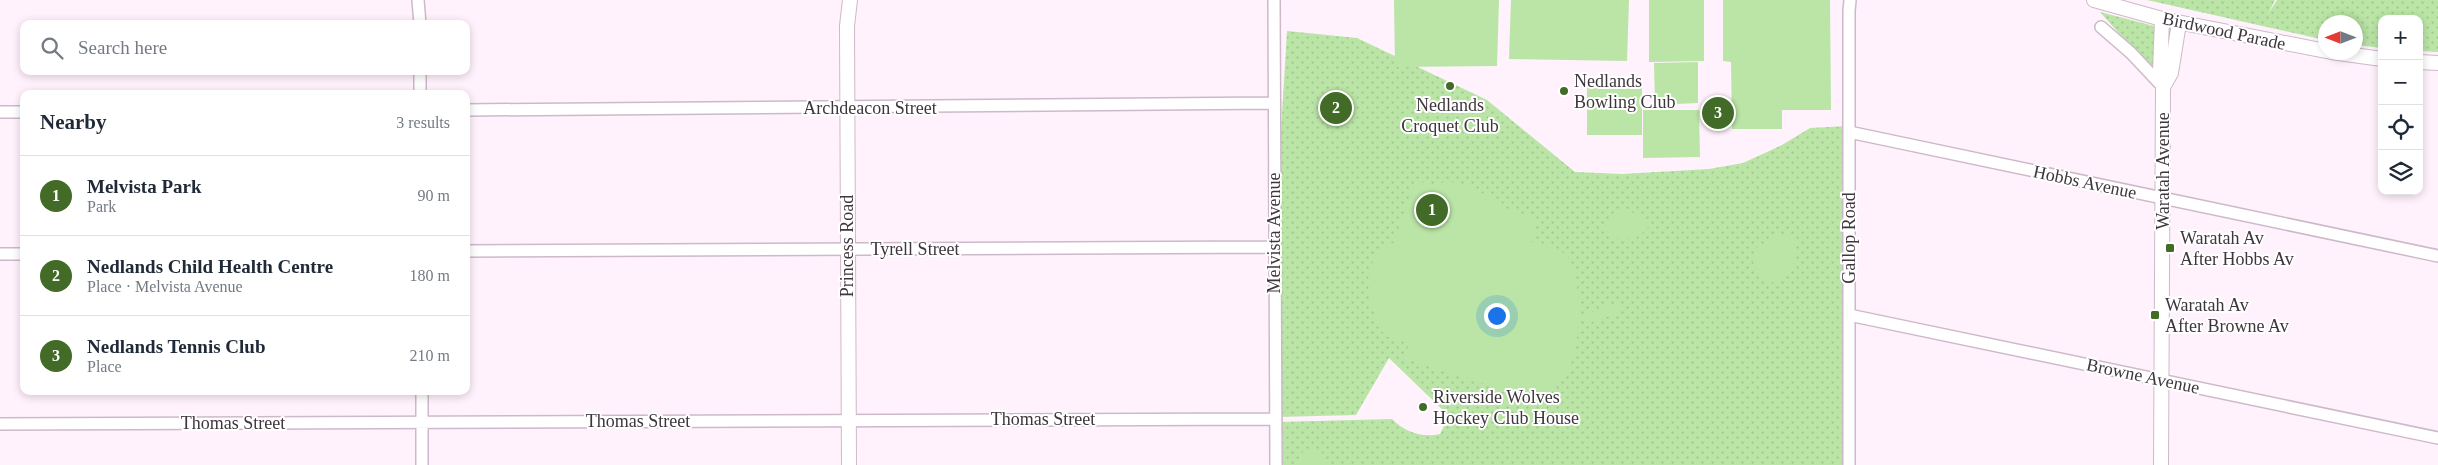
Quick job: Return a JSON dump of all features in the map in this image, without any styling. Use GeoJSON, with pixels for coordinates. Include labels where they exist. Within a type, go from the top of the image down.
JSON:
{"type":"FeatureCollection","features":[{"type":"Feature","properties":{"kind":"street","name":"Princess Road"},"geometry":{"type":"LineString","coordinates":[[844,0],[847,26],[849,465]]}},
{"type":"Feature","properties":{"kind":"street","name":"Princess Road"},"geometry":{"type":"LineString","coordinates":[[847,26],[850,0]]}},
{"type":"Feature","properties":{"kind":"street","name":"Melvista Avenue"},"geometry":{"type":"LineString","coordinates":[[1274,0],[1276,465]]}},
{"type":"Feature","properties":{"kind":"street","name":"Birdwood Parade"},"geometry":{"type":"LineString","coordinates":[[2094,0],[2179,23],[2318,50]]}},
{"type":"Feature","properties":{"kind":"street"},"geometry":{"type":"LineString","coordinates":[[420,1],[420,20]]}},
{"type":"Feature","properties":{"kind":"street","name":"Gallop Road"},"geometry":{"type":"LineString","coordinates":[[1848,4],[1849,465]]}},
{"type":"Feature","properties":{"kind":"street","name":"Waratah Avenue"},"geometry":{"type":"LineString","coordinates":[[2161,465],[2163,87],[2160,73],[2162,19]]}},
{"type":"Feature","properties":{"kind":"street","name":"Waratah Avenue"},"geometry":{"type":"LineString","coordinates":[[2163,87],[2171,74],[2179,23]]}},
{"type":"Feature","properties":{"kind":"street","name":"Waratah Avenue"},"geometry":{"type":"LineString","coordinates":[[2101,27],[2131,53],[2163,87]]}},
{"type":"Feature","properties":{"kind":"street"},"geometry":{"type":"LineString","coordinates":[[2363,56],[2378,58]]}},
{"type":"Feature","properties":{"kind":"street"},"geometry":{"type":"LineString","coordinates":[[2423,62],[2438,63]]}},
{"type":"Feature","properties":{"kind":"street"},"geometry":{"type":"LineString","coordinates":[[420,75],[420,90]]}},
{"type":"Feature","properties":{"kind":"street","name":"Archdeacon Street"},"geometry":{"type":"LineString","coordinates":[[470,110],[1274,104]]}},
{"type":"Feature","properties":{"kind":"street"},"geometry":{"type":"LineString","coordinates":[[0,112],[20,112]]}},
{"type":"Feature","properties":{"kind":"street","name":"Hobbs Avenue"},"geometry":{"type":"LineString","coordinates":[[1849,132],[2438,256]]}},
{"type":"Feature","properties":{"kind":"street","name":"Tyrell Street"},"geometry":{"type":"LineString","coordinates":[[470,251],[1274,247]]}},
{"type":"Feature","properties":{"kind":"street"},"geometry":{"type":"LineString","coordinates":[[0,254],[20,254]]}},
{"type":"Feature","properties":{"kind":"street","name":"Browne Avenue"},"geometry":{"type":"LineString","coordinates":[[1849,315],[2438,438]]}},
{"type":"Feature","properties":{"kind":"street"},"geometry":{"type":"LineString","coordinates":[[422,395],[422,465]]}},
{"type":"Feature","properties":{"kind":"street","name":"Thomas Street"},"geometry":{"type":"LineString","coordinates":[[0,424],[1276,418]]}},
{"type":"Feature","properties":{"kind":"green space"},"geometry":{"type":"Polygon","coordinates":[[[1394,0],[1499,0],[1497,66],[1395,67],[1394,0]]]}},
{"type":"Feature","properties":{"kind":"green space"},"geometry":{"type":"Polygon","coordinates":[[[1511,0],[1629,0],[1627,61],[1509,59],[1511,0]]]}},
{"type":"Feature","properties":{"kind":"green space"},"geometry":{"type":"Polygon","coordinates":[[[1649,0],[1704,0],[1704,61],[1649,62],[1649,0]]]}},
{"type":"Feature","properties":{"kind":"green space"},"geometry":{"type":"Polygon","coordinates":[[[1723,0],[1830,0],[1831,110],[1782,110],[1782,129],[1732,129],[1731,62],[1723,61],[1723,0]]]}},
{"type":"Feature","properties":{"kind":"green space"},"geometry":{"type":"Polygon","coordinates":[[[2147,0],[2275,0],[2268,14],[2277,0],[2438,0],[2438,52],[2423,51],[2423,15],[2378,15],[2378,48],[2363,46],[2363,15],[2318,15],[2318,38],[2147,0]]]}},
{"type":"Feature","properties":{"kind":"green space"},"geometry":{"type":"Polygon","coordinates":[[[2100,12],[2154,26],[2157,76],[2100,12]]]}},
{"type":"Feature","properties":{"kind":"green space"},"geometry":{"type":"Polygon","coordinates":[[[1287,31],[1357,38],[1487,100],[1575,172],[1622,174],[1709,169],[1743,163],[1782,145],[1810,128],[1848,126],[1847,465],[1279,465],[1279,422],[1392,419],[1408,431],[1433,435],[1440,434],[1449,416],[1389,358],[1356,415],[1277,417],[1274,247],[1287,31]]]}},
{"type":"Feature","properties":{"kind":"green space"},"geometry":{"type":"Polygon","coordinates":[[[1698,62],[1698,103],[1655,105],[1654,63],[1698,62]]]}},
{"type":"Feature","properties":{"kind":"green space"},"geometry":{"type":"Polygon","coordinates":[[[1642,84],[1642,135],[1587,135],[1587,86],[1642,84]]]}},
{"type":"Feature","properties":{"kind":"green space"},"geometry":{"type":"Polygon","coordinates":[[[1643,110],[1699,110],[1700,157],[1643,158],[1643,110]]]}},
{"type":"Feature","properties":{"kind":"green space"},"geometry":{"type":"Polygon","coordinates":[[[1415,180],[1432,185],[1448,181],[1468,186],[1490,197],[1502,207],[1538,219],[1531,242],[1552,247],[1569,258],[1574,270],[1578,292],[1578,334],[1571,364],[1564,377],[1555,387],[1537,396],[1519,395],[1495,390],[1492,386],[1405,359],[1409,343],[1385,336],[1373,311],[1368,284],[1370,272],[1374,260],[1382,250],[1395,242],[1415,180]]]}},
{"type":"Feature","properties":{"kind":"green space"},"geometry":{"type":"Polygon","coordinates":[[[1624,210],[1630,211],[1647,222],[1648,228],[1636,238],[1611,238],[1605,232],[1607,220],[1612,214],[1624,210]]]}},
{"type":"Feature","properties":{"kind":"green space"},"geometry":{"type":"Polygon","coordinates":[[[1782,235],[1791,238],[1795,243],[1794,260],[1784,276],[1768,283],[1754,265],[1752,255],[1758,246],[1769,243],[1774,237],[1782,235]]]}},
{"type":"Feature","properties":{"kind":"green space"},"geometry":{"type":"Polygon","coordinates":[[[1618,303],[1621,312],[1586,324],[1583,315],[1618,303]]]}},
{"type":"Feature","properties":{"kind":"green space"},"geometry":{"type":"Polygon","coordinates":[[[1310,448],[1321,451],[1329,465],[1298,465],[1300,454],[1310,448]]]}},
{"type":"Feature","properties":{"kind":"place","name":"Nedlands Croquet Club"},"geometry":{"type":"Point","coordinates":[1450,86]}},
{"type":"Feature","properties":{"kind":"place","name":"Nedlands Bowling Club"},"geometry":{"type":"Point","coordinates":[1564,91]}},
{"type":"Feature","properties":{"kind":"place","name":"Nedlands Child Health Centre"},"geometry":{"type":"Point","coordinates":[1336,108]}},
{"type":"Feature","properties":{"kind":"place","name":"Nedlands Tennis Club"},"geometry":{"type":"Point","coordinates":[1718,113]}},
{"type":"Feature","properties":{"kind":"place","name":"Melvista Park"},"geometry":{"type":"Point","coordinates":[1432,210]}},
{"type":"Feature","properties":{"kind":"place","name":"Waratah Av After Hobbs Av"},"geometry":{"type":"Point","coordinates":[2170,248]}},
{"type":"Feature","properties":{"kind":"place","name":"Waratah Av After Browne Av"},"geometry":{"type":"Point","coordinates":[2155,315]}},
{"type":"Feature","properties":{"kind":"place","name":"Riverside Wolves Hockey Club House"},"geometry":{"type":"Point","coordinates":[1423,407]}}]}
